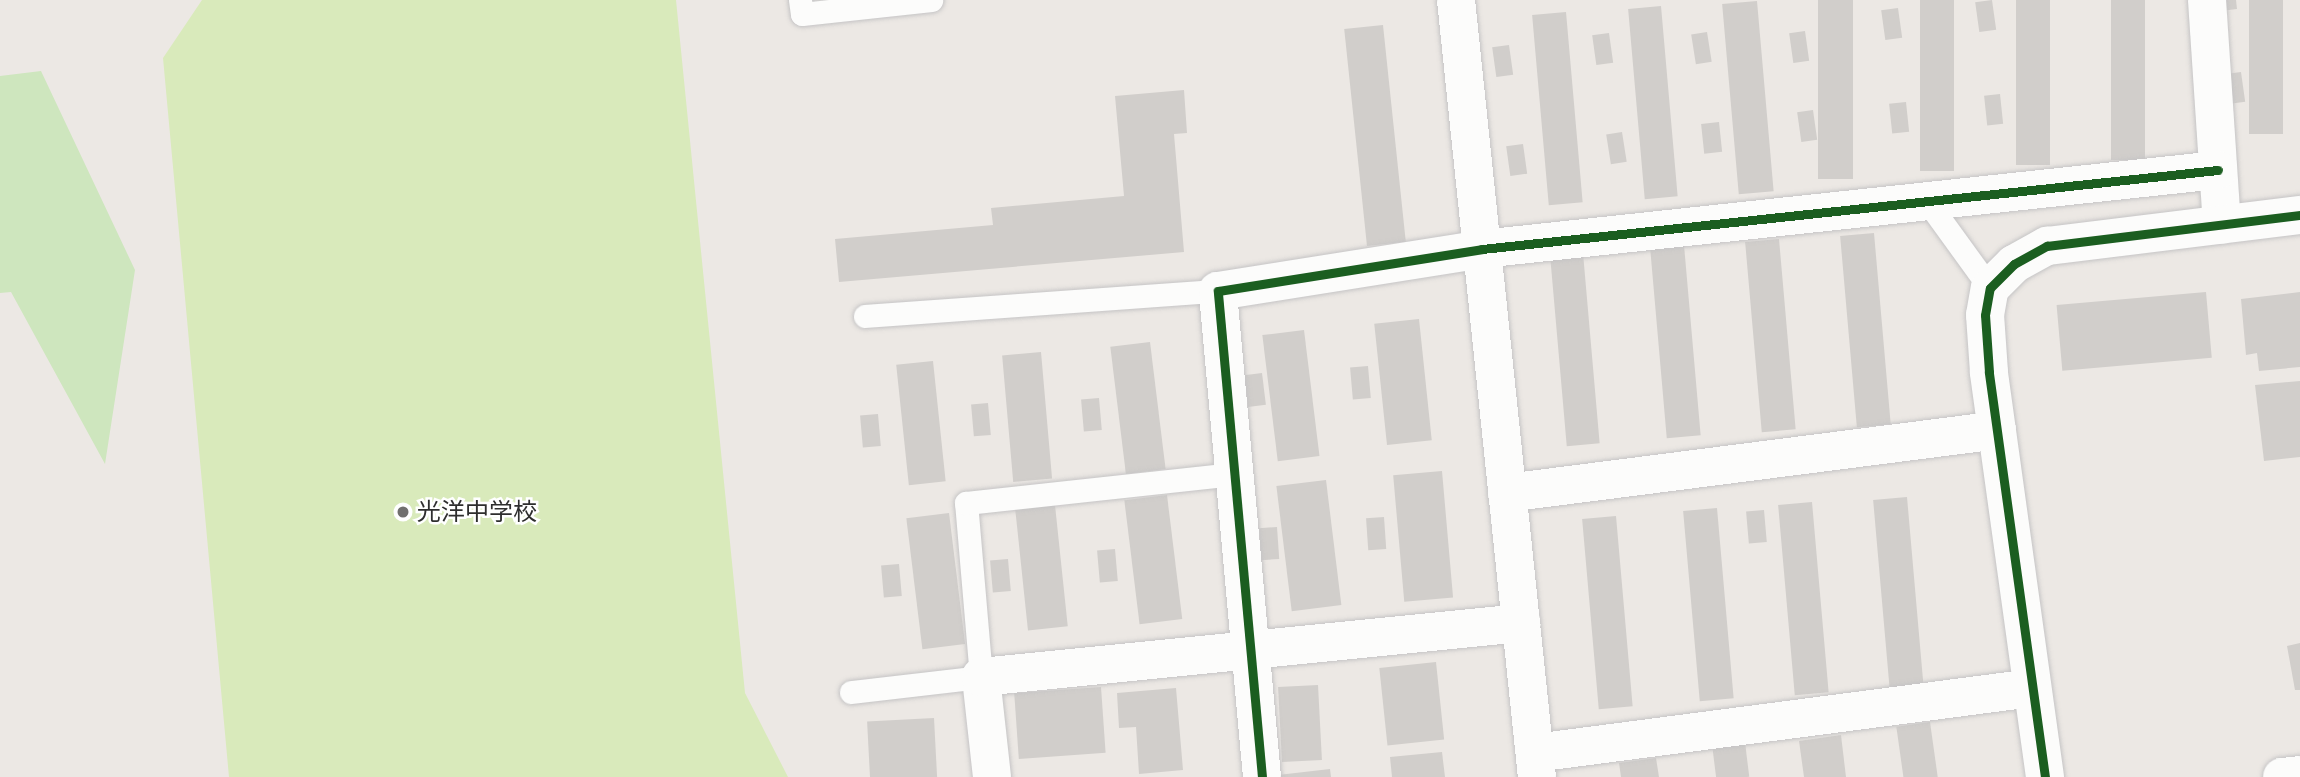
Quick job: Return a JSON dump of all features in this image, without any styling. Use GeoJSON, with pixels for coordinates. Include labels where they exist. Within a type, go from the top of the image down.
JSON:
{"type":"FeatureCollection","features":[{"type":"Feature","properties":{"kind":"street"},"geometry":{"type":"LineString","coordinates":[[1456,0],[1536,765],[2032,688]]}},
{"type":"Feature","properties":{"kind":"street"},"geometry":{"type":"LineString","coordinates":[[2207,0],[2222,224]]}},
{"type":"Feature","properties":{"kind":"street"},"geometry":{"type":"LineString","coordinates":[[1262,777],[1248,650],[1218,291],[1482,249],[2218,170]]}},
{"type":"Feature","properties":{"kind":"street"},"geometry":{"type":"LineString","coordinates":[[2045,777],[1997,430],[1985,314],[1990,288],[2014,264],[2047,246],[2300,215]]}},
{"type":"Feature","properties":{"kind":"street"},"geometry":{"type":"LineString","coordinates":[[1507,493],[1997,430]]}},
{"type":"Feature","properties":{"kind":"street"},"geometry":{"type":"LineString","coordinates":[[992,777],[982,677],[1521,623]]}},
{"type":"Feature","properties":{"kind":"street"},"geometry":{"type":"LineString","coordinates":[[2282,777],[2300,775]]}},
{"type":"Feature","properties":{"kind":"lane"},"geometry":{"type":"LineString","coordinates":[[800,0],[802,14],[931,0]]}},
{"type":"Feature","properties":{"kind":"lane"},"geometry":{"type":"LineString","coordinates":[[1927,201],[1990,288]]}},
{"type":"Feature","properties":{"kind":"lane"},"geometry":{"type":"LineString","coordinates":[[865,316],[1218,291]]}},
{"type":"Feature","properties":{"kind":"lane"},"geometry":{"type":"LineString","coordinates":[[851,692],[982,677],[966,503],[1233,474]]}},
{"type":"Feature","properties":{"kind":"green space","name":"光洋中学校"},"geometry":{"type":"Polygon","coordinates":[[[202,0],[676,0],[745,693],[788,777],[229,777],[163,58],[202,0]]]}},
{"type":"Feature","properties":{"kind":"green space"},"geometry":{"type":"Polygon","coordinates":[[[41,71],[135,270],[105,464],[11,292],[0,293],[0,76],[41,71]]]}},
{"type":"Feature","properties":{"kind":"building"},"geometry":{"type":"Polygon","coordinates":[[[1818,0],[1853,0],[1853,179],[1818,179],[1818,0]]]}},
{"type":"Feature","properties":{"kind":"building"},"geometry":{"type":"Polygon","coordinates":[[[1920,0],[1954,0],[1954,171],[1920,171],[1920,0]]]}},
{"type":"Feature","properties":{"kind":"building"},"geometry":{"type":"Polygon","coordinates":[[[1992,0],[1996,30],[1979,32],[1975,2],[1992,0]]]}},
{"type":"Feature","properties":{"kind":"building"},"geometry":{"type":"Polygon","coordinates":[[[2016,0],[2050,0],[2050,165],[2016,165],[2016,0]]]}},
{"type":"Feature","properties":{"kind":"building"},"geometry":{"type":"Polygon","coordinates":[[[2111,0],[2145,0],[2145,160],[2111,160],[2111,0]]]}},
{"type":"Feature","properties":{"kind":"building"},"geometry":{"type":"Polygon","coordinates":[[[2219,0],[2236,0],[2237,9],[2220,11],[2219,0]]]}},
{"type":"Feature","properties":{"kind":"building"},"geometry":{"type":"Polygon","coordinates":[[[2249,0],[2283,0],[2283,134],[2249,134],[2249,0]]]}},
{"type":"Feature","properties":{"kind":"building"},"geometry":{"type":"Polygon","coordinates":[[[1757,1],[1774,191],[1739,194],[1722,4],[1757,1]]]}},
{"type":"Feature","properties":{"kind":"building"},"geometry":{"type":"Polygon","coordinates":[[[1661,6],[1678,196],[1645,199],[1628,9],[1661,6]]]}},
{"type":"Feature","properties":{"kind":"building"},"geometry":{"type":"Polygon","coordinates":[[[1898,8],[1902,38],[1885,40],[1881,10],[1898,8]]]}},
{"type":"Feature","properties":{"kind":"building"},"geometry":{"type":"Polygon","coordinates":[[[1566,12],[1583,202],[1549,205],[1532,15],[1566,12]]]}},
{"type":"Feature","properties":{"kind":"building"},"geometry":{"type":"Polygon","coordinates":[[[1383,25],[1406,242],[1367,246],[1344,29],[1383,25]]]}},
{"type":"Feature","properties":{"kind":"building"},"geometry":{"type":"Polygon","coordinates":[[[1805,31],[1809,61],[1793,63],[1789,33],[1805,31]]]}},
{"type":"Feature","properties":{"kind":"building"},"geometry":{"type":"Polygon","coordinates":[[[1707,32],[1712,62],[1696,64],[1691,35],[1707,32]]]}},
{"type":"Feature","properties":{"kind":"building"},"geometry":{"type":"Polygon","coordinates":[[[1609,33],[1613,63],[1596,65],[1592,35],[1609,33]]]}},
{"type":"Feature","properties":{"kind":"building"},"geometry":{"type":"Polygon","coordinates":[[[1509,45],[1513,75],[1496,77],[1492,47],[1509,45]]]}},
{"type":"Feature","properties":{"kind":"building"},"geometry":{"type":"Polygon","coordinates":[[[2241,72],[2245,102],[2228,104],[2224,74],[2241,72]]]}},
{"type":"Feature","properties":{"kind":"building"},"geometry":{"type":"Polygon","coordinates":[[[1184,90],[1187,133],[1174,134],[1184,252],[839,282],[835,239],[993,225],[991,208],[1124,196],[1115,96],[1184,90]]]}},
{"type":"Feature","properties":{"kind":"building"},"geometry":{"type":"Polygon","coordinates":[[[2000,94],[2003,124],[1987,126],[1984,96],[2000,94]]]}},
{"type":"Feature","properties":{"kind":"building"},"geometry":{"type":"Polygon","coordinates":[[[1906,102],[1909,132],[1892,134],[1889,104],[1906,102]]]}},
{"type":"Feature","properties":{"kind":"building"},"geometry":{"type":"Polygon","coordinates":[[[1813,110],[1817,140],[1801,142],[1797,112],[1813,110]]]}},
{"type":"Feature","properties":{"kind":"building"},"geometry":{"type":"Polygon","coordinates":[[[1719,122],[1722,152],[1704,154],[1701,124],[1719,122]]]}},
{"type":"Feature","properties":{"kind":"building"},"geometry":{"type":"Polygon","coordinates":[[[1622,132],[1627,162],[1611,164],[1606,135],[1622,132]]]}},
{"type":"Feature","properties":{"kind":"building"},"geometry":{"type":"Polygon","coordinates":[[[1523,144],[1527,174],[1510,176],[1506,146],[1523,144]]]}},
{"type":"Feature","properties":{"kind":"building"},"geometry":{"type":"Polygon","coordinates":[[[1874,233],[1891,424],[1857,427],[1840,236],[1874,233]]]}},
{"type":"Feature","properties":{"kind":"building"},"geometry":{"type":"Polygon","coordinates":[[[1779,239],[1796,429],[1762,432],[1745,242],[1779,239]]]}},
{"type":"Feature","properties":{"kind":"building"},"geometry":{"type":"Polygon","coordinates":[[[1684,245],[1701,435],[1667,438],[1650,248],[1684,245]]]}},
{"type":"Feature","properties":{"kind":"building"},"geometry":{"type":"Polygon","coordinates":[[[1583,253],[1600,443],[1567,446],[1550,256],[1583,253]]]}},
{"type":"Feature","properties":{"kind":"building"},"geometry":{"type":"Polygon","coordinates":[[[2206,292],[2212,358],[2062,371],[2057,305],[2206,292]]]}},
{"type":"Feature","properties":{"kind":"building"},"geometry":{"type":"Polygon","coordinates":[[[2300,292],[2300,367],[2259,371],[2257,353],[2246,355],[2241,299],[2300,292]]]}},
{"type":"Feature","properties":{"kind":"building"},"geometry":{"type":"Polygon","coordinates":[[[1419,319],[1432,440],[1387,445],[1374,324],[1419,319]]]}},
{"type":"Feature","properties":{"kind":"building"},"geometry":{"type":"Polygon","coordinates":[[[1304,330],[1319,456],[1278,461],[1262,335],[1304,330]]]}},
{"type":"Feature","properties":{"kind":"building"},"geometry":{"type":"Polygon","coordinates":[[[1150,342],[1166,469],[1126,474],[1110,347],[1150,342]]]}},
{"type":"Feature","properties":{"kind":"building"},"geometry":{"type":"Polygon","coordinates":[[[1041,352],[1052,479],[1013,482],[1002,355],[1041,352]]]}},
{"type":"Feature","properties":{"kind":"building"},"geometry":{"type":"Polygon","coordinates":[[[933,361],[946,481],[909,485],[896,365],[933,361]]]}},
{"type":"Feature","properties":{"kind":"building"},"geometry":{"type":"Polygon","coordinates":[[[1368,366],[1371,398],[1353,399],[1350,368],[1368,366]]]}},
{"type":"Feature","properties":{"kind":"building"},"geometry":{"type":"Polygon","coordinates":[[[1262,373],[1266,405],[1248,407],[1244,375],[1262,373]]]}},
{"type":"Feature","properties":{"kind":"building"},"geometry":{"type":"Polygon","coordinates":[[[2300,381],[2300,457],[2264,461],[2255,385],[2300,381]]]}},
{"type":"Feature","properties":{"kind":"building"},"geometry":{"type":"Polygon","coordinates":[[[1099,398],[1102,430],[1084,431],[1081,400],[1099,398]]]}},
{"type":"Feature","properties":{"kind":"building"},"geometry":{"type":"Polygon","coordinates":[[[988,403],[991,435],[974,436],[971,404],[988,403]]]}},
{"type":"Feature","properties":{"kind":"building"},"geometry":{"type":"Polygon","coordinates":[[[878,414],[881,446],[863,447],[860,416],[878,414]]]}},
{"type":"Feature","properties":{"kind":"building"},"geometry":{"type":"Polygon","coordinates":[[[1442,471],[1453,598],[1404,602],[1393,475],[1442,471]]]}},
{"type":"Feature","properties":{"kind":"building"},"geometry":{"type":"Polygon","coordinates":[[[1326,480],[1341,605],[1292,611],[1276,486],[1326,480]]]}},
{"type":"Feature","properties":{"kind":"building"},"geometry":{"type":"Polygon","coordinates":[[[1167,495],[1182,619],[1140,624],[1124,500],[1167,495]]]}},
{"type":"Feature","properties":{"kind":"building"},"geometry":{"type":"Polygon","coordinates":[[[1907,497],[1924,687],[1890,690],[1873,500],[1907,497]]]}},
{"type":"Feature","properties":{"kind":"building"},"geometry":{"type":"Polygon","coordinates":[[[1812,502],[1829,692],[1795,695],[1778,505],[1812,502]]]}},
{"type":"Feature","properties":{"kind":"building"},"geometry":{"type":"Polygon","coordinates":[[[1055,505],[1068,626],[1028,631],[1015,509],[1055,505]]]}},
{"type":"Feature","properties":{"kind":"building"},"geometry":{"type":"Polygon","coordinates":[[[1717,508],[1734,698],[1700,701],[1683,511],[1717,508]]]}},
{"type":"Feature","properties":{"kind":"building"},"geometry":{"type":"Polygon","coordinates":[[[1764,510],[1767,542],[1749,543],[1746,512],[1764,510]]]}},
{"type":"Feature","properties":{"kind":"building"},"geometry":{"type":"Polygon","coordinates":[[[949,513],[965,644],[922,649],[906,518],[949,513]]]}},
{"type":"Feature","properties":{"kind":"building"},"geometry":{"type":"Polygon","coordinates":[[[1616,516],[1633,706],[1599,709],[1582,519],[1616,516]]]}},
{"type":"Feature","properties":{"kind":"building"},"geometry":{"type":"Polygon","coordinates":[[[1384,517],[1386,549],[1368,550],[1366,518],[1384,517]]]}},
{"type":"Feature","properties":{"kind":"building"},"geometry":{"type":"Polygon","coordinates":[[[1277,527],[1279,559],[1261,560],[1259,528],[1277,527]]]}},
{"type":"Feature","properties":{"kind":"building"},"geometry":{"type":"Polygon","coordinates":[[[1115,549],[1118,581],[1100,582],[1097,551],[1115,549]]]}},
{"type":"Feature","properties":{"kind":"building"},"geometry":{"type":"Polygon","coordinates":[[[1008,559],[1011,591],[993,592],[990,561],[1008,559]]]}},
{"type":"Feature","properties":{"kind":"building"},"geometry":{"type":"Polygon","coordinates":[[[899,564],[902,596],[884,597],[881,566],[899,564]]]}},
{"type":"Feature","properties":{"kind":"building"},"geometry":{"type":"Polygon","coordinates":[[[2300,643],[2300,690],[2295,690],[2287,646],[2300,643]]]}},
{"type":"Feature","properties":{"kind":"building"},"geometry":{"type":"Polygon","coordinates":[[[1436,662],[1444,740],[1387,746],[1379,668],[1436,662]]]}},
{"type":"Feature","properties":{"kind":"building"},"geometry":{"type":"Polygon","coordinates":[[[1318,685],[1322,760],[1282,762],[1278,687],[1318,685]]]}},
{"type":"Feature","properties":{"kind":"building"},"geometry":{"type":"Polygon","coordinates":[[[1101,687],[1106,753],[1019,759],[1014,693],[1101,687]]]}},
{"type":"Feature","properties":{"kind":"building"},"geometry":{"type":"Polygon","coordinates":[[[1176,688],[1183,770],[1139,774],[1136,727],[1119,728],[1117,693],[1176,688]]]}},
{"type":"Feature","properties":{"kind":"building"},"geometry":{"type":"Polygon","coordinates":[[[934,718],[937,777],[870,777],[867,722],[934,718]]]}},
{"type":"Feature","properties":{"kind":"building"},"geometry":{"type":"Polygon","coordinates":[[[1930,722],[1938,777],[1903,777],[1896,727],[1930,722]]]}},
{"type":"Feature","properties":{"kind":"building"},"geometry":{"type":"Polygon","coordinates":[[[1841,735],[1846,777],[1804,777],[1799,741],[1841,735]]]}},
{"type":"Feature","properties":{"kind":"building"},"geometry":{"type":"Polygon","coordinates":[[[1745,742],[1749,777],[1716,777],[1712,746],[1745,742]]]}},
{"type":"Feature","properties":{"kind":"building"},"geometry":{"type":"Polygon","coordinates":[[[1442,752],[1445,777],[1392,777],[1390,757],[1442,752]]]}},
{"type":"Feature","properties":{"kind":"building"},"geometry":{"type":"Polygon","coordinates":[[[1656,758],[1659,777],[1621,777],[1619,763],[1656,758]]]}},
{"type":"Feature","properties":{"kind":"building"},"geometry":{"type":"Polygon","coordinates":[[[1330,769],[1331,777],[1278,777],[1278,775],[1330,769]]]}},
{"type":"Feature","properties":{"kind":"cycle path"},"geometry":{"type":"LineString","coordinates":[[1262,777],[1218,291],[1482,249],[2218,170]]}},
{"type":"Feature","properties":{"kind":"cycle path"},"geometry":{"type":"LineString","coordinates":[[2045,777],[1989,372],[1985,315],[1990,288],[2014,264],[2047,246],[2300,215]]}},
{"type":"Feature","properties":{"kind":"place","name":"光洋中学校"},"geometry":{"type":"Point","coordinates":[403,512]}}]}
